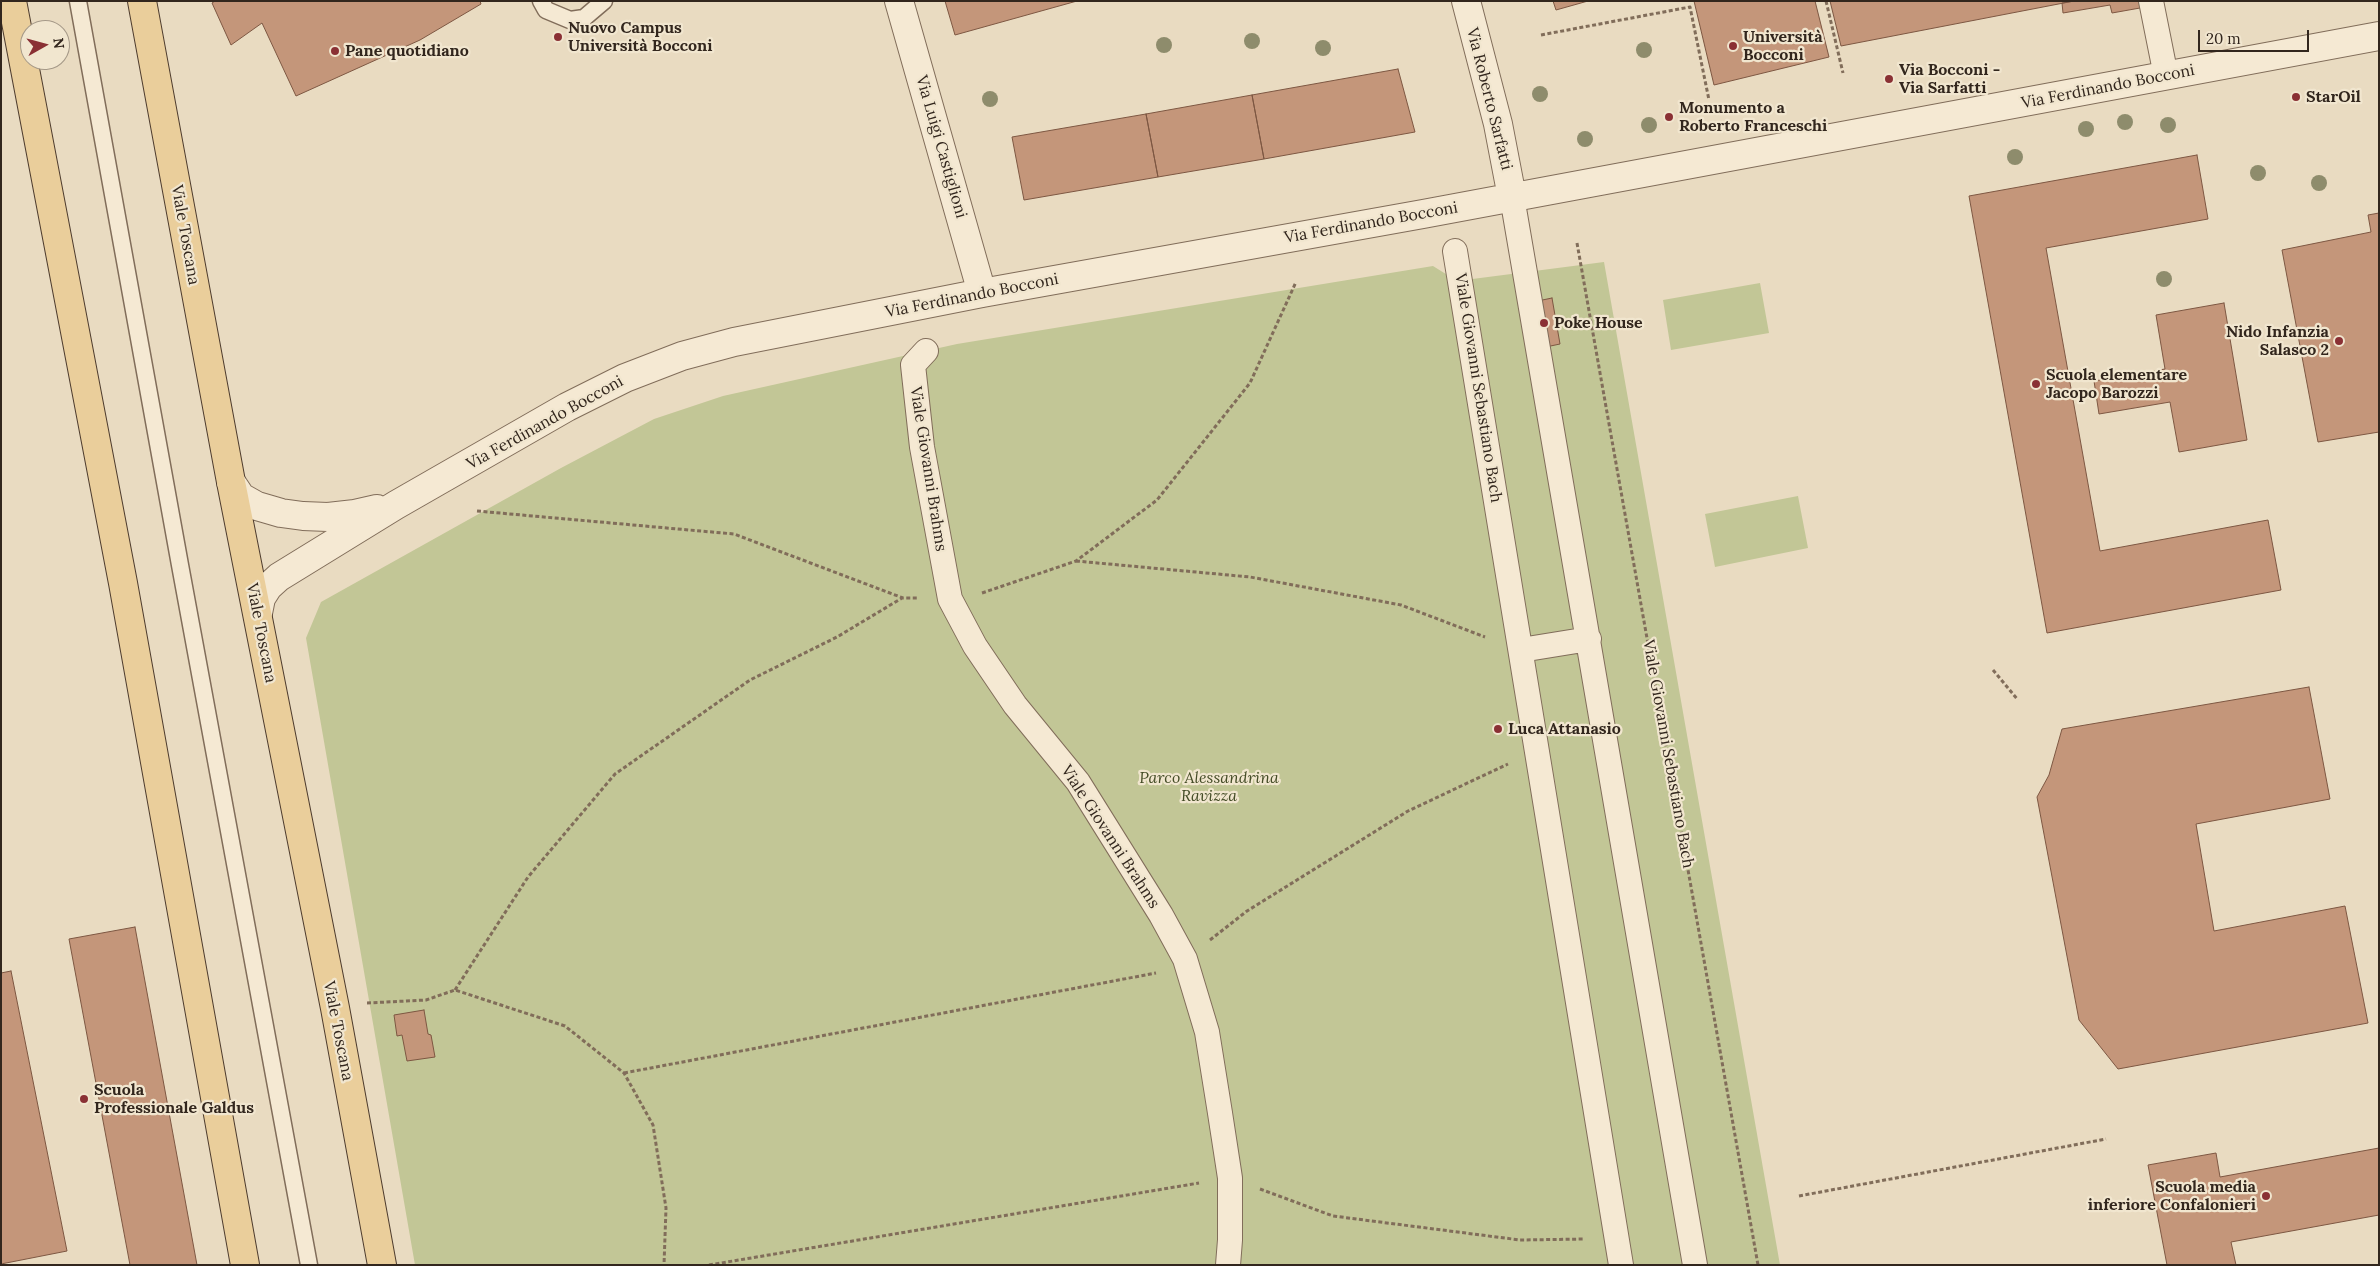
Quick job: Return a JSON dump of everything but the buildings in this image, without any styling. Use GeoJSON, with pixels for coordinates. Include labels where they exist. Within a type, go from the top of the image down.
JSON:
{"type":"FeatureCollection","features":[{"type":"Feature","properties":{"kind":"main road"},"geometry":{"type":"LineString","coordinates":[[12,1],[123,583],[245,1265]]}},
{"type":"Feature","properties":{"kind":"main road","name":"Viale Toscana"},"geometry":{"type":"LineString","coordinates":[[142,1],[231,482],[258,613],[382,1265]]}},
{"type":"Feature","properties":{"kind":"street","name":"Via Luigi Castiglioni"},"geometry":{"type":"LineString","coordinates":[[899,1],[982,293]]}},
{"type":"Feature","properties":{"kind":"street","name":"Via Roberto Sarfatti"},"geometry":{"type":"LineString","coordinates":[[1466,1],[1498,124],[1512,197]]}},
{"type":"Feature","properties":{"kind":"street"},"geometry":{"type":"LineString","coordinates":[[2151,1],[2166,76]]}},
{"type":"Feature","properties":{"kind":"street","name":"Via Ferdinando Bocconi"},"geometry":{"type":"LineString","coordinates":[[258,613],[261,598],[268,587],[279,578],[396,505],[567,407],[625,378],[682,356],[734,342],[982,293],[2379,36]]}},
{"type":"Feature","properties":{"kind":"street"},"geometry":{"type":"LineString","coordinates":[[1512,197],[1695,1265]]}},
{"type":"Feature","properties":{"kind":"street","name":"Viale Giovanni Sebastiano Bach"},"geometry":{"type":"LineString","coordinates":[[1455,251],[1621,1265]]}},
{"type":"Feature","properties":{"kind":"street","name":"Viale Giovanni Brahms"},"geometry":{"type":"LineString","coordinates":[[926,351],[913,365],[922,447],[950,599],[975,646],[1015,705],[1078,782],[1161,915],[1185,959],[1207,1032],[1230,1178],[1228,1265]]}},
{"type":"Feature","properties":{"kind":"street","name":"Via Ferdinando Bocconi"},"geometry":{"type":"LineString","coordinates":[[231,482],[241,497],[257,506],[303,516],[355,514],[396,505]]}},
{"type":"Feature","properties":{"kind":"street"},"geometry":{"type":"LineString","coordinates":[[1521,650],[1589,639]]}},
{"type":"Feature","properties":{"kind":"lane"},"geometry":{"type":"LineString","coordinates":[[78,1],[309,1265]]}},
{"type":"Feature","properties":{"kind":"lane"},"geometry":{"type":"LineString","coordinates":[[541,1],[546,10],[570,20],[584,18],[604,1]]}},
{"type":"Feature","properties":{"kind":"path"},"geometry":{"type":"LineString","coordinates":[[1826,1],[1843,74]]}},
{"type":"Feature","properties":{"kind":"path"},"geometry":{"type":"LineString","coordinates":[[1541,35],[1690,7],[1710,100]]}},
{"type":"Feature","properties":{"kind":"path","name":"Viale Giovanni Sebastiano Bach"},"geometry":{"type":"LineString","coordinates":[[1577,243],[1758,1265]]}},
{"type":"Feature","properties":{"kind":"path"},"geometry":{"type":"LineString","coordinates":[[1076,561],[1250,577],[1401,605],[1521,650]]}},
{"type":"Feature","properties":{"kind":"path"},"geometry":{"type":"LineString","coordinates":[[455,990],[528,877],[615,774],[750,680],[837,637],[902,598]]}},
{"type":"Feature","properties":{"kind":"path"},"geometry":{"type":"LineString","coordinates":[[1993,670],[2018,700]]}},
{"type":"Feature","properties":{"kind":"path"},"geometry":{"type":"LineString","coordinates":[[624,1073],[1155,973],[1185,959],[1247,911],[1408,811],[1537,750]]}},
{"type":"Feature","properties":{"kind":"path"},"geometry":{"type":"LineString","coordinates":[[367,1003],[426,1000],[455,990],[565,1026],[624,1073],[652,1125],[666,1208],[664,1265]]}},
{"type":"Feature","properties":{"kind":"path"},"geometry":{"type":"LineString","coordinates":[[1799,1196],[2106,1139]]}},
{"type":"Feature","properties":{"kind":"path"},"geometry":{"type":"LineString","coordinates":[[709,1265],[1230,1178],[1333,1216],[1520,1240],[1617,1238]]}},
{"type":"Feature","properties":{"kind":"green space","name":"Parco Alessandrina Ravizza"},"geometry":{"type":"Polygon","coordinates":[[[1604,262],[1780,1265],[415,1265],[306,638],[321,602],[561,468],[654,419],[723,396],[957,344],[1433,266],[1457,281],[1604,262]]]}},
{"type":"Feature","properties":{"kind":"green space"},"geometry":{"type":"Polygon","coordinates":[[[1760,283],[1769,333],[1671,350],[1663,300],[1760,283]]]}},
{"type":"Feature","properties":{"kind":"green space"},"geometry":{"type":"Polygon","coordinates":[[[1798,496],[1808,548],[1715,567],[1705,514],[1798,496]]]}},
{"type":"Feature","properties":{"kind":"place","name":"Nuovo Campus Università Bocconi"},"geometry":{"type":"Point","coordinates":[558,37]}},
{"type":"Feature","properties":{"kind":"place","name":"Università Bocconi"},"geometry":{"type":"Point","coordinates":[1733,46]}},
{"type":"Feature","properties":{"kind":"place","name":"Pane quotidiano"},"geometry":{"type":"Point","coordinates":[335,51]}},
{"type":"Feature","properties":{"kind":"place","name":"Via Bocconi - Via Sarfatti"},"geometry":{"type":"Point","coordinates":[1889,79]}},
{"type":"Feature","properties":{"kind":"place","name":"StarOil"},"geometry":{"type":"Point","coordinates":[2296,97]}},
{"type":"Feature","properties":{"kind":"place","name":"Monumento a Roberto Franceschi"},"geometry":{"type":"Point","coordinates":[1669,117]}},
{"type":"Feature","properties":{"kind":"place","name":"Poke House"},"geometry":{"type":"Point","coordinates":[1544,323]}},
{"type":"Feature","properties":{"kind":"place","name":"Nido Infanzia Salasco 2"},"geometry":{"type":"Point","coordinates":[2339,341]}},
{"type":"Feature","properties":{"kind":"place","name":"Scuola elementare Jacopo Barozzi"},"geometry":{"type":"Point","coordinates":[2036,384]}},
{"type":"Feature","properties":{"kind":"place","name":"Luca Attanasio"},"geometry":{"type":"Point","coordinates":[1498,729]}},
{"type":"Feature","properties":{"kind":"place","name":"Scuola Professionale Galdus"},"geometry":{"type":"Point","coordinates":[84,1099]}},
{"type":"Feature","properties":{"kind":"place","name":"Scuola media inferiore Confalonieri"},"geometry":{"type":"Point","coordinates":[2266,1196]}}]}
